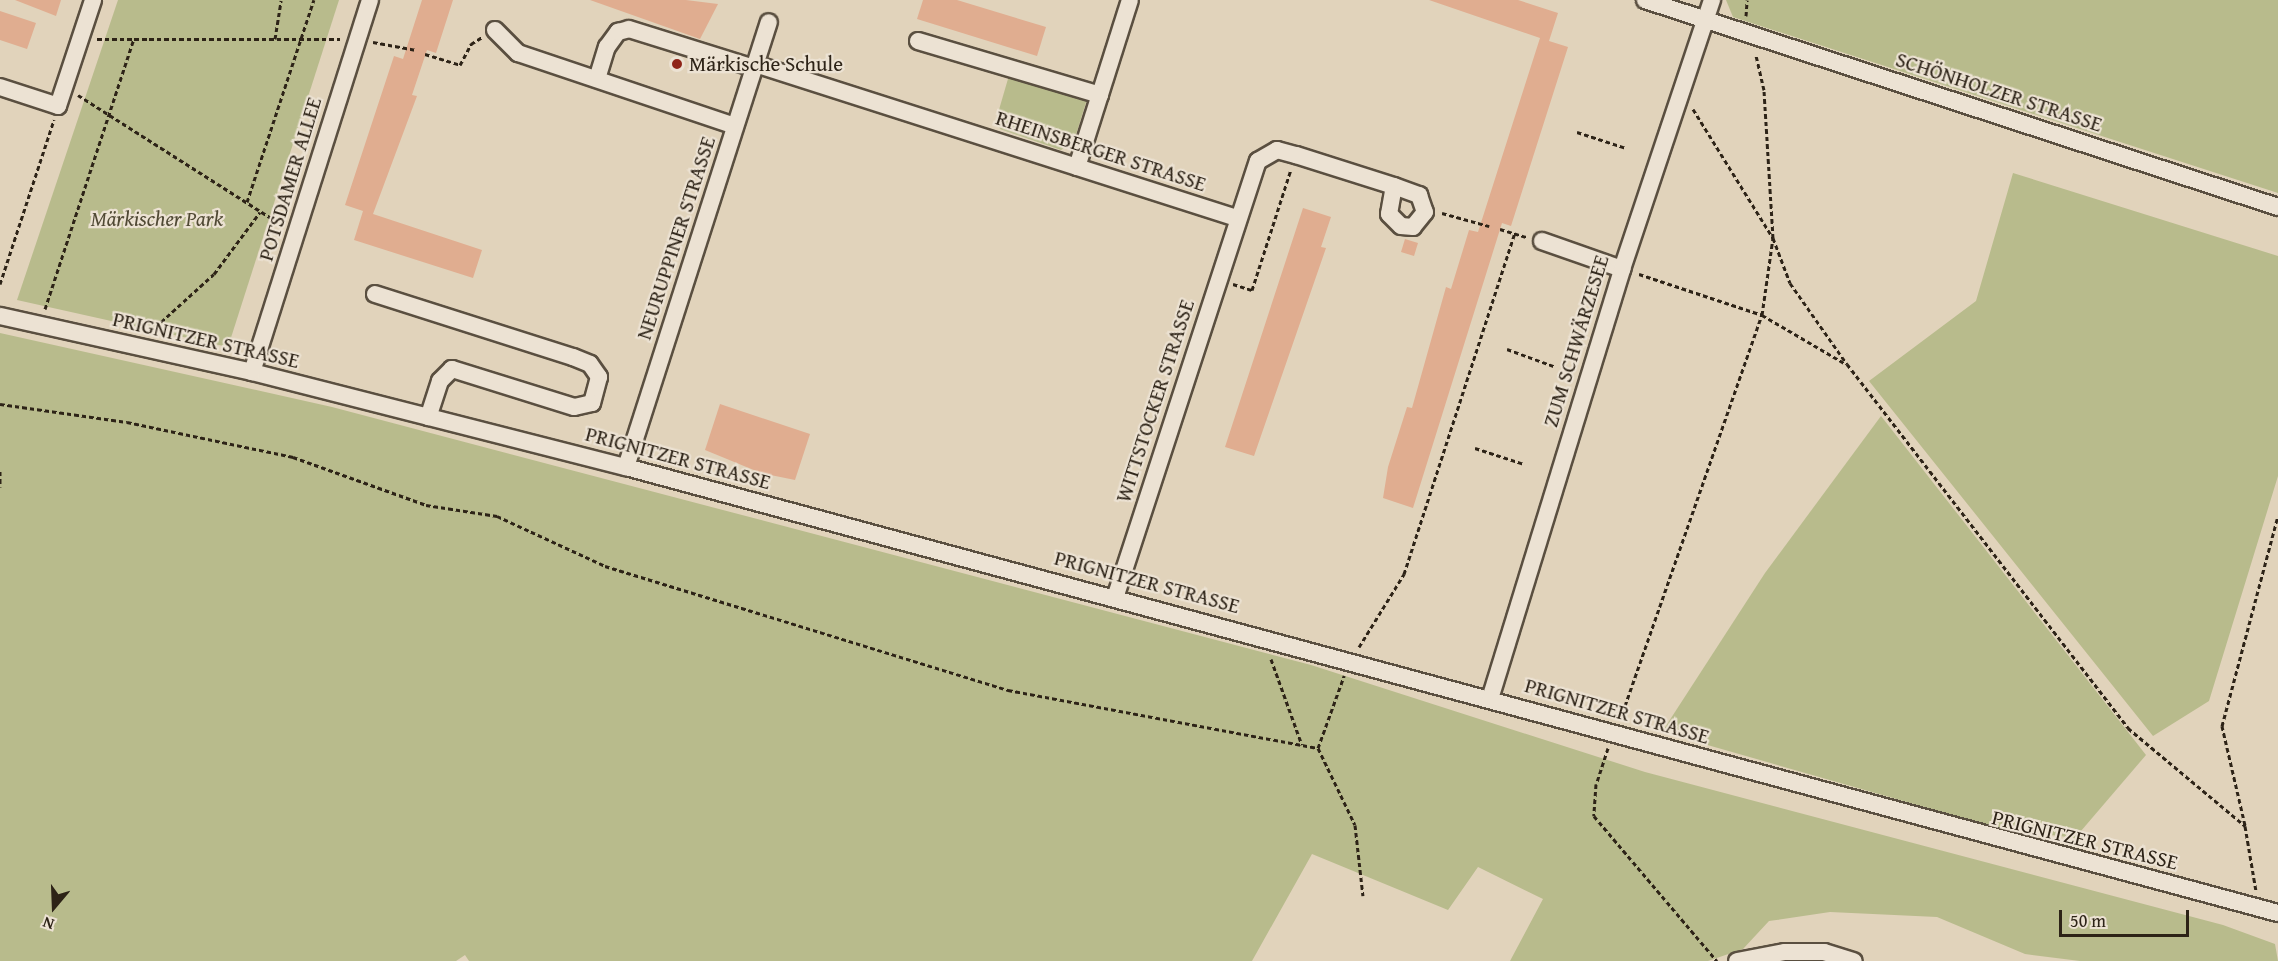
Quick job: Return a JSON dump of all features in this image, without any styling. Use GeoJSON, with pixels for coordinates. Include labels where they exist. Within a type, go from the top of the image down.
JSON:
{"type":"FeatureCollection","features":[{"type":"Feature","properties":{"kind":"street"},"geometry":{"type":"LineString","coordinates":[[0,87],[58,106],[93,0]]}},
{"type":"Feature","properties":{"kind":"street","name":"POTSDAMER ALLEE"},"geometry":{"type":"LineString","coordinates":[[252,372],[369,0]]}},
{"type":"Feature","properties":{"kind":"street"},"geometry":{"type":"LineString","coordinates":[[1077,167],[1130,0]]}},
{"type":"Feature","properties":{"kind":"street","name":"SCHÖNHOLZER STRASSE"},"geometry":{"type":"LineString","coordinates":[[1645,0],[2278,207]]}},
{"type":"Feature","properties":{"kind":"street","name":"ZUM SCHWÄRZESEE"},"geometry":{"type":"LineString","coordinates":[[1490,699],[1622,268],[1712,0]]}},
{"type":"Feature","properties":{"kind":"street","name":"NEURUPPINER STRASSE"},"geometry":{"type":"LineString","coordinates":[[626,467],[768,22]]}},
{"type":"Feature","properties":{"kind":"street","name":"RHEINSBERGER STRASSE"},"geometry":{"type":"LineString","coordinates":[[597,80],[607,47],[618,32],[628,28],[1237,218]]}},
{"type":"Feature","properties":{"kind":"street"},"geometry":{"type":"LineString","coordinates":[[495,30],[518,53],[735,126]]}},
{"type":"Feature","properties":{"kind":"street"},"geometry":{"type":"LineString","coordinates":[[918,40],[1100,95]]}},
{"type":"Feature","properties":{"kind":"street"},"geometry":{"type":"LineString","coordinates":[[1237,218],[1262,156],[1277,150],[1296,154],[1394,186],[1419,195],[1425,209],[1413,227],[1395,223],[1388,210],[1394,186]]}},
{"type":"Feature","properties":{"kind":"street","name":"WITTSTOCKER STRASSE"},"geometry":{"type":"LineString","coordinates":[[1115,598],[1237,218]]}},
{"type":"Feature","properties":{"kind":"street"},"geometry":{"type":"LineString","coordinates":[[1542,241],[1622,268]]}},
{"type":"Feature","properties":{"kind":"street"},"geometry":{"type":"LineString","coordinates":[[375,294],[573,357],[590,364],[599,377],[592,403],[574,407],[452,369],[440,381],[428,417]]}},
{"type":"Feature","properties":{"kind":"street","name":"PRIGNITZER STRASSE"},"geometry":{"type":"LineString","coordinates":[[0,316],[252,372],[626,467],[1353,660],[1921,821],[2278,913]]}},
{"type":"Feature","properties":{"kind":"street"},"geometry":{"type":"LineString","coordinates":[[1737,961],[1785,952],[1824,952],[1854,961]]}},
{"type":"Feature","properties":{"kind":"path"},"geometry":{"type":"LineString","coordinates":[[275,39],[281,0]]}},
{"type":"Feature","properties":{"kind":"path"},"geometry":{"type":"LineString","coordinates":[[247,202],[314,0]]}},
{"type":"Feature","properties":{"kind":"path"},"geometry":{"type":"LineString","coordinates":[[425,54],[460,65],[471,44],[495,30]]}},
{"type":"Feature","properties":{"kind":"path"},"geometry":{"type":"LineString","coordinates":[[81,39],[357,39],[416,50]]}},
{"type":"Feature","properties":{"kind":"path"},"geometry":{"type":"LineString","coordinates":[[40,325],[134,39]]}},
{"type":"Feature","properties":{"kind":"path"},"geometry":{"type":"LineString","coordinates":[[1717,961],[1594,816],[1596,784],[1762,315],[1773,238],[1764,90],[1755,49]]}},
{"type":"Feature","properties":{"kind":"path"},"geometry":{"type":"LineString","coordinates":[[65,87],[260,212],[298,231]]}},
{"type":"Feature","properties":{"kind":"path"},"geometry":{"type":"LineString","coordinates":[[1682,92],[1773,238],[1790,283],[1848,364],[2128,728],[2245,826]]}},
{"type":"Feature","properties":{"kind":"path"},"geometry":{"type":"LineString","coordinates":[[0,284],[58,106]]}},
{"type":"Feature","properties":{"kind":"path"},"geometry":{"type":"LineString","coordinates":[[1577,132],[1626,148]]}},
{"type":"Feature","properties":{"kind":"path"},"geometry":{"type":"LineString","coordinates":[[1252,290],[1296,154]]}},
{"type":"Feature","properties":{"kind":"path"},"geometry":{"type":"LineString","coordinates":[[1425,209],[1489,226]]}},
{"type":"Feature","properties":{"kind":"path"},"geometry":{"type":"LineString","coordinates":[[132,346],[214,274],[260,212]]}},
{"type":"Feature","properties":{"kind":"path"},"geometry":{"type":"LineString","coordinates":[[1500,229],[1542,241]]}},
{"type":"Feature","properties":{"kind":"path"},"geometry":{"type":"LineString","coordinates":[[1363,896],[1355,825],[1318,748],[1362,636],[1404,574],[1515,233]]}},
{"type":"Feature","properties":{"kind":"path"},"geometry":{"type":"LineString","coordinates":[[1622,268],[1762,315],[1848,364]]}},
{"type":"Feature","properties":{"kind":"path"},"geometry":{"type":"LineString","coordinates":[[1507,349],[1556,367]]}},
{"type":"Feature","properties":{"kind":"path"},"geometry":{"type":"LineString","coordinates":[[0,404],[127,422],[293,457],[426,505],[497,516],[605,567],[1008,690],[1318,748]]}},
{"type":"Feature","properties":{"kind":"path"},"geometry":{"type":"LineString","coordinates":[[1475,448],[1524,464]]}},
{"type":"Feature","properties":{"kind":"path"},"geometry":{"type":"LineString","coordinates":[[0,471],[0,487]]}},
{"type":"Feature","properties":{"kind":"path"},"geometry":{"type":"LineString","coordinates":[[2258,908],[2245,826],[2222,726],[2278,516]]}},
{"type":"Feature","properties":{"kind":"path"},"geometry":{"type":"LineString","coordinates":[[1263,636],[1302,745]]}},
{"type":"Feature","properties":{"kind":"green space","name":"Märkischer Park"},"geometry":{"type":"Polygon","coordinates":[[[118,0],[339,0],[228,347],[17,300],[118,0]]]}},
{"type":"Feature","properties":{"kind":"green space"},"geometry":{"type":"Polygon","coordinates":[[[1726,0],[2278,0],[2278,193],[1733,17],[1726,0]]]}},
{"type":"Feature","properties":{"kind":"green space"},"geometry":{"type":"Polygon","coordinates":[[[1010,72],[1088,96],[1074,141],[1061,150],[1000,129],[996,120],[1010,72]]]}},
{"type":"Feature","properties":{"kind":"green space"},"geometry":{"type":"Polygon","coordinates":[[[2013,173],[2278,256],[2278,476],[2209,701],[2153,736],[1869,381],[1976,301],[2013,173]]]}},
{"type":"Feature","properties":{"kind":"green space"},"geometry":{"type":"Polygon","coordinates":[[[0,333],[332,407],[1311,665],[1645,772],[2223,925],[2275,944],[2278,961],[2080,961],[2025,954],[1937,917],[1830,912],[1769,921],[1743,949],[1708,961],[1510,961],[1543,899],[1478,867],[1448,910],[1312,854],[1252,961],[469,961],[465,955],[456,961],[0,961],[0,333]]]}},
{"type":"Feature","properties":{"kind":"green space"},"geometry":{"type":"Polygon","coordinates":[[[1881,416],[2146,755],[2075,838],[1998,828],[1662,732],[1765,573],[1881,416]]]}},
{"type":"Feature","properties":{"kind":"building"},"geometry":{"type":"Polygon","coordinates":[[[15,0],[61,0],[56,16],[15,0]]]}},
{"type":"Feature","properties":{"kind":"building"},"geometry":{"type":"Polygon","coordinates":[[[422,0],[453,0],[436,53],[427,50],[412,95],[417,96],[373,214],[482,250],[473,278],[354,240],[363,211],[345,205],[394,56],[403,59],[422,0]]]}},
{"type":"Feature","properties":{"kind":"building"},"geometry":{"type":"Polygon","coordinates":[[[590,0],[686,0],[718,4],[700,39],[590,0]]]}},
{"type":"Feature","properties":{"kind":"building"},"geometry":{"type":"Polygon","coordinates":[[[923,0],[957,0],[1046,27],[1037,56],[917,19],[923,0]]]}},
{"type":"Feature","properties":{"kind":"building"},"geometry":{"type":"Polygon","coordinates":[[[1429,0],[1518,0],[1558,13],[1549,41],[1568,47],[1511,226],[1502,223],[1413,508],[1383,498],[1388,467],[1407,407],[1412,408],[1446,287],[1451,289],[1469,230],[1478,232],[1540,38],[1429,0]]]}},
{"type":"Feature","properties":{"kind":"building"},"geometry":{"type":"Polygon","coordinates":[[[0,11],[36,23],[27,49],[0,40],[0,11]]]}},
{"type":"Feature","properties":{"kind":"building"},"geometry":{"type":"Polygon","coordinates":[[[1303,208],[1331,217],[1321,247],[1326,248],[1254,456],[1225,447],[1303,208]]]}},
{"type":"Feature","properties":{"kind":"building"},"geometry":{"type":"Polygon","coordinates":[[[1405,239],[1418,243],[1414,256],[1401,252],[1405,239]]]}},
{"type":"Feature","properties":{"kind":"building"},"geometry":{"type":"Polygon","coordinates":[[[720,404],[810,434],[795,480],[761,473],[705,450],[720,404]]]}},
{"type":"Feature","properties":{"kind":"place","name":"Märkische Schule"},"geometry":{"type":"Point","coordinates":[677,64]}}]}
